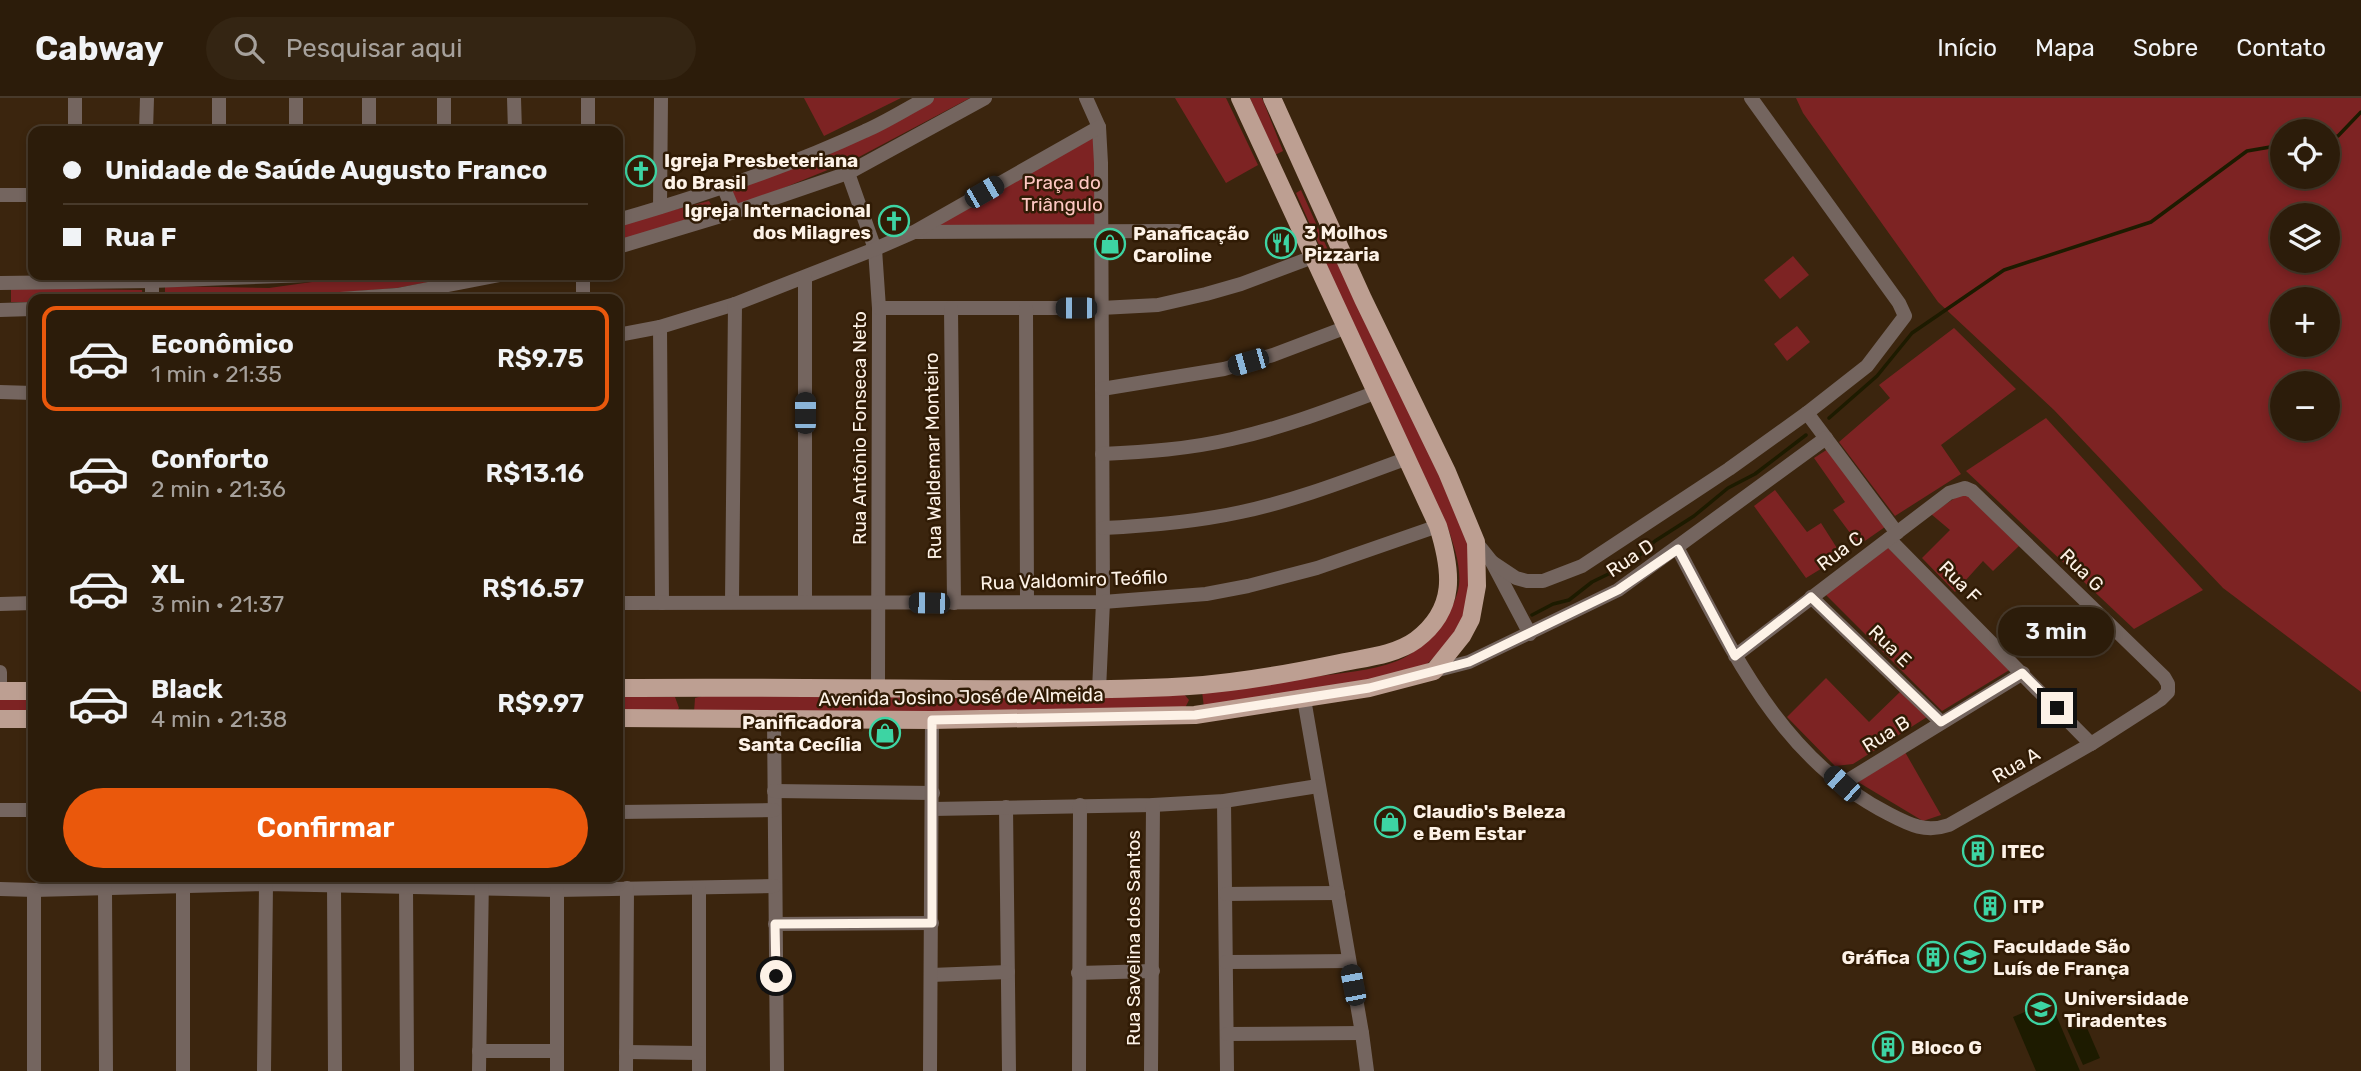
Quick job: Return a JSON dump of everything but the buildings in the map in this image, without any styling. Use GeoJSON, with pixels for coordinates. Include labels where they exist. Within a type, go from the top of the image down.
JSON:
{"type":"FeatureCollection","features":[{"type":"Feature","properties":{"kind":"main road"},"geometry":{"type":"LineString","coordinates":[[1241,100],[1252,116],[1272,159],[1284,161],[1290,153],[1270,98]]}},
{"type":"Feature","properties":{"kind":"main road"},"geometry":{"type":"LineString","coordinates":[[1270,98],[1447,472],[1476,542],[1476,586],[1471,619],[1462,636],[1434,671]]}},
{"type":"Feature","properties":{"kind":"main road"},"geometry":{"type":"LineString","coordinates":[[1241,100],[1313,257]]}},
{"type":"Feature","properties":{"kind":"main road"},"geometry":{"type":"LineString","coordinates":[[1313,257],[1310,240],[1290,192],[1294,183],[1305,187],[1328,238],[1340,246]]}},
{"type":"Feature","properties":{"kind":"main road","name":"Avenida Josino José de Almeida"},"geometry":{"type":"LineString","coordinates":[[623,688],[1099,690],[1191,686],[1292,673],[1391,652],[1414,642],[1433,625],[1445,605],[1450,582],[1447,553],[1408,458],[1313,257]]}},
{"type":"Feature","properties":{"kind":"main road","name":"Avenida Josino José de Almeida"},"geometry":{"type":"LineString","coordinates":[[623,718],[932,720],[1195,715],[1369,688],[1434,671]]}},
{"type":"Feature","properties":{"kind":"main road"},"geometry":{"type":"LineString","coordinates":[[1191,686],[1195,715]]}},
{"type":"Feature","properties":{"kind":"main road"},"geometry":{"type":"LineString","coordinates":[[687,687],[687,718]]}},
{"type":"Feature","properties":{"kind":"main road"},"geometry":{"type":"LineString","coordinates":[[0,691],[28,691]]}},
{"type":"Feature","properties":{"kind":"main road"},"geometry":{"type":"LineString","coordinates":[[0,719],[28,719]]}},
{"type":"Feature","properties":{"kind":"street"},"geometry":{"type":"LineString","coordinates":[[75,98],[75,126]]}},
{"type":"Feature","properties":{"kind":"street"},"geometry":{"type":"LineString","coordinates":[[146,126],[147,98]]}},
{"type":"Feature","properties":{"kind":"street"},"geometry":{"type":"LineString","coordinates":[[219,98],[219,126]]}},
{"type":"Feature","properties":{"kind":"street"},"geometry":{"type":"LineString","coordinates":[[296,98],[296,126]]}},
{"type":"Feature","properties":{"kind":"street"},"geometry":{"type":"LineString","coordinates":[[369,98],[369,126]]}},
{"type":"Feature","properties":{"kind":"street"},"geometry":{"type":"LineString","coordinates":[[444,98],[444,126]]}},
{"type":"Feature","properties":{"kind":"street"},"geometry":{"type":"LineString","coordinates":[[514,98],[514,126]]}},
{"type":"Feature","properties":{"kind":"street"},"geometry":{"type":"LineString","coordinates":[[588,98],[588,126]]}},
{"type":"Feature","properties":{"kind":"street"},"geometry":{"type":"LineString","coordinates":[[660,208],[661,98]]}},
{"type":"Feature","properties":{"kind":"street"},"geometry":{"type":"LineString","coordinates":[[623,219],[790,163],[867,131],[927,98]]}},
{"type":"Feature","properties":{"kind":"street"},"geometry":{"type":"LineString","coordinates":[[623,245],[734,212],[848,173],[985,98]]}},
{"type":"Feature","properties":{"kind":"street"},"geometry":{"type":"LineString","coordinates":[[1086,98],[1099,127],[1101,163],[1103,602],[1099,690]]}},
{"type":"Feature","properties":{"kind":"street"},"geometry":{"type":"LineString","coordinates":[[1492,562],[1516,578],[1543,582],[1582,566],[1729,469],[1807,413],[1867,366],[1905,316],[1899,303],[1751,98]]}},
{"type":"Feature","properties":{"kind":"street"},"geometry":{"type":"LineString","coordinates":[[623,334],[660,327],[735,304],[876,249],[914,232],[1099,127]]}},
{"type":"Feature","properties":{"kind":"street","name":"Rua Antônio Fonseca Neto"},"geometry":{"type":"LineString","coordinates":[[848,173],[876,249],[879,308],[878,688]]}},
{"type":"Feature","properties":{"kind":"street"},"geometry":{"type":"LineString","coordinates":[[723,186],[734,212]]}},
{"type":"Feature","properties":{"kind":"street"},"geometry":{"type":"LineString","coordinates":[[0,195],[28,195]]}},
{"type":"Feature","properties":{"kind":"street"},"geometry":{"type":"LineString","coordinates":[[914,232],[1178,231]]}},
{"type":"Feature","properties":{"kind":"street"},"geometry":{"type":"LineString","coordinates":[[879,308],[1101,308],[1158,305],[1206,294],[1313,257]]}},
{"type":"Feature","properties":{"kind":"street"},"geometry":{"type":"LineString","coordinates":[[805,278],[805,601]]}},
{"type":"Feature","properties":{"kind":"street"},"geometry":{"type":"LineString","coordinates":[[0,282],[176,280]]}},
{"type":"Feature","properties":{"kind":"street"},"geometry":{"type":"LineString","coordinates":[[402,294],[474,280]]}},
{"type":"Feature","properties":{"kind":"street"},"geometry":{"type":"LineString","coordinates":[[152,281],[152,294]]}},
{"type":"Feature","properties":{"kind":"street"},"geometry":{"type":"LineString","coordinates":[[732,601],[735,304]]}},
{"type":"Feature","properties":{"kind":"street","name":"Rua Waldemar Monteiro"},"geometry":{"type":"LineString","coordinates":[[951,308],[954,603]]}},
{"type":"Feature","properties":{"kind":"street"},"geometry":{"type":"LineString","coordinates":[[1026,308],[1027,603]]}},
{"type":"Feature","properties":{"kind":"street"},"geometry":{"type":"LineString","coordinates":[[0,310],[28,309]]}},
{"type":"Feature","properties":{"kind":"street"},"geometry":{"type":"LineString","coordinates":[[660,327],[663,603]]}},
{"type":"Feature","properties":{"kind":"street"},"geometry":{"type":"LineString","coordinates":[[1102,389],[1224,369],[1273,355],[1347,327]]}},
{"type":"Feature","properties":{"kind":"street"},"geometry":{"type":"LineString","coordinates":[[0,392],[28,393]]}},
{"type":"Feature","properties":{"kind":"street"},"geometry":{"type":"LineString","coordinates":[[1102,454],[1157,452],[1231,439],[1298,422],[1377,392]]}},
{"type":"Feature","properties":{"kind":"street","name":"Rua F"},"geometry":{"type":"LineString","coordinates":[[1807,413],[1893,536],[2091,744]]}},
{"type":"Feature","properties":{"kind":"street","name":"Rua D"},"geometry":{"type":"LineString","coordinates":[[1434,671],[1469,662],[1618,590],[1678,549],[1826,438]]}},
{"type":"Feature","properties":{"kind":"street"},"geometry":{"type":"LineString","coordinates":[[1103,528],[1169,525],[1242,512],[1299,497],[1408,458]]}},
{"type":"Feature","properties":{"kind":"street","name":"Rua C"},"geometry":{"type":"LineString","coordinates":[[1735,656],[1949,493],[1965,488],[1972,491]]}},
{"type":"Feature","properties":{"kind":"street","name":"Rua G"},"geometry":{"type":"LineString","coordinates":[[1972,491],[2164,677]]}},
{"type":"Feature","properties":{"kind":"street","name":"Rua Valdomiro Teófilo"},"geometry":{"type":"LineString","coordinates":[[623,603],[1103,602],[1206,594],[1317,568],[1438,526]]}},
{"type":"Feature","properties":{"kind":"street"},"geometry":{"type":"LineString","coordinates":[[1476,542],[1492,562],[1530,634]]}},
{"type":"Feature","properties":{"kind":"street"},"geometry":{"type":"LineString","coordinates":[[1678,549],[1757,693],[1787,732],[1842,784]]}},
{"type":"Feature","properties":{"kind":"street","name":"Rua E"},"geometry":{"type":"LineString","coordinates":[[1811,597],[1941,722]]}},
{"type":"Feature","properties":{"kind":"street"},"geometry":{"type":"LineString","coordinates":[[0,604],[28,603]]}},
{"type":"Feature","properties":{"kind":"street"},"geometry":{"type":"LineString","coordinates":[[0,672],[0,691]]}},
{"type":"Feature","properties":{"kind":"street","name":"Rua B"},"geometry":{"type":"LineString","coordinates":[[1842,784],[2022,673]]}},
{"type":"Feature","properties":{"kind":"street","name":"Rua A"},"geometry":{"type":"LineString","coordinates":[[1842,784],[1871,805],[1906,823],[1922,829],[1937,830],[2091,744],[2161,699],[2168,692],[2164,677]]}},
{"type":"Feature","properties":{"kind":"street"},"geometry":{"type":"LineString","coordinates":[[1304,699],[1367,1071]]}},
{"type":"Feature","properties":{"kind":"street"},"geometry":{"type":"LineString","coordinates":[[774,719],[777,1071]]}},
{"type":"Feature","properties":{"kind":"street"},"geometry":{"type":"LineString","coordinates":[[930,1071],[932,720]]}},
{"type":"Feature","properties":{"kind":"street"},"geometry":{"type":"LineString","coordinates":[[932,808],[1153,805],[1224,801],[1318,786]]}},
{"type":"Feature","properties":{"kind":"street"},"geometry":{"type":"LineString","coordinates":[[774,791],[933,793]]}},
{"type":"Feature","properties":{"kind":"street"},"geometry":{"type":"LineString","coordinates":[[1224,801],[1227,1071]]}},
{"type":"Feature","properties":{"kind":"street"},"geometry":{"type":"LineString","coordinates":[[1079,1071],[1080,805]]}},
{"type":"Feature","properties":{"kind":"street","name":"Rua Savelina dos Santos"},"geometry":{"type":"LineString","coordinates":[[1152,1071],[1153,805]]}},
{"type":"Feature","properties":{"kind":"street"},"geometry":{"type":"LineString","coordinates":[[1006,807],[1009,1071]]}},
{"type":"Feature","properties":{"kind":"street"},"geometry":{"type":"LineString","coordinates":[[0,810],[28,810]]}},
{"type":"Feature","properties":{"kind":"street"},"geometry":{"type":"LineString","coordinates":[[623,812],[774,810]]}},
{"type":"Feature","properties":{"kind":"street"},"geometry":{"type":"LineString","coordinates":[[0,889],[105,888],[172,882]]}},
{"type":"Feature","properties":{"kind":"street"},"geometry":{"type":"LineString","coordinates":[[183,882],[183,1071]]}},
{"type":"Feature","properties":{"kind":"street"},"geometry":{"type":"LineString","coordinates":[[211,882],[334,885],[359,882]]}},
{"type":"Feature","properties":{"kind":"street"},"geometry":{"type":"LineString","coordinates":[[375,882],[406,886],[482,882],[557,890],[774,886]]}},
{"type":"Feature","properties":{"kind":"street"},"geometry":{"type":"LineString","coordinates":[[479,1071],[482,882]]}},
{"type":"Feature","properties":{"kind":"street"},"geometry":{"type":"LineString","coordinates":[[264,1071],[266,884]]}},
{"type":"Feature","properties":{"kind":"street"},"geometry":{"type":"LineString","coordinates":[[334,885],[335,1071]]}},
{"type":"Feature","properties":{"kind":"street"},"geometry":{"type":"LineString","coordinates":[[406,886],[407,1071]]}},
{"type":"Feature","properties":{"kind":"street"},"geometry":{"type":"LineString","coordinates":[[105,888],[106,1071]]}},
{"type":"Feature","properties":{"kind":"street"},"geometry":{"type":"LineString","coordinates":[[626,1071],[627,888]]}},
{"type":"Feature","properties":{"kind":"street"},"geometry":{"type":"LineString","coordinates":[[699,888],[699,1071]]}},
{"type":"Feature","properties":{"kind":"street"},"geometry":{"type":"LineString","coordinates":[[34,890],[34,1071]]}},
{"type":"Feature","properties":{"kind":"street"},"geometry":{"type":"LineString","coordinates":[[557,890],[557,1071]]}},
{"type":"Feature","properties":{"kind":"street"},"geometry":{"type":"LineString","coordinates":[[1226,894],[1338,893]]}},
{"type":"Feature","properties":{"kind":"street"},"geometry":{"type":"LineString","coordinates":[[775,924],[932,923]]}},
{"type":"Feature","properties":{"kind":"street"},"geometry":{"type":"LineString","coordinates":[[1226,962],[1349,961]]}},
{"type":"Feature","properties":{"kind":"street"},"geometry":{"type":"LineString","coordinates":[[1079,973],[1153,971]]}},
{"type":"Feature","properties":{"kind":"street"},"geometry":{"type":"LineString","coordinates":[[931,975],[1008,972]]}},
{"type":"Feature","properties":{"kind":"street"},"geometry":{"type":"LineString","coordinates":[[1227,1034],[1362,1033]]}},
{"type":"Feature","properties":{"kind":"street"},"geometry":{"type":"LineString","coordinates":[[479,1051],[557,1051]]}},
{"type":"Feature","properties":{"kind":"street"},"geometry":{"type":"LineString","coordinates":[[626,1052],[699,1053]]}},
{"type":"Feature","properties":{"kind":"green space"},"geometry":{"type":"Polygon","coordinates":[[[804,98],[901,98],[824,136],[804,98]]]}},
{"type":"Feature","properties":{"kind":"green space"},"geometry":{"type":"Polygon","coordinates":[[[928,98],[970,98],[857,158],[737,207],[730,189],[928,98]]]}},
{"type":"Feature","properties":{"kind":"green space"},"geometry":{"type":"Polygon","coordinates":[[[1175,98],[1226,98],[1258,165],[1226,183],[1175,98]]]}},
{"type":"Feature","properties":{"kind":"green space"},"geometry":{"type":"Polygon","coordinates":[[[1250,98],[1262,98],[1283,151],[1275,155],[1250,98]]]}},
{"type":"Feature","properties":{"kind":"green space"},"geometry":{"type":"Polygon","coordinates":[[[1796,98],[2361,98],[2361,692],[2223,588],[2054,410],[1938,302],[1803,113],[1796,98]]]}},
{"type":"Feature","properties":{"kind":"green space","name":"Praça do Triângulo"},"geometry":{"type":"Polygon","coordinates":[[[1096,135],[1097,228],[932,226],[1096,135]]]}},
{"type":"Feature","properties":{"kind":"green space"},"geometry":{"type":"Polygon","coordinates":[[[1301,190],[1464,525],[1472,557],[1466,611],[1447,645],[1428,663],[1403,676],[1204,708],[1202,691],[1356,671],[1397,661],[1418,649],[1437,630],[1451,608],[1459,585],[1458,563],[1448,528],[1325,265],[1323,254],[1296,193],[1301,190]]]}},
{"type":"Feature","properties":{"kind":"green space"},"geometry":{"type":"Polygon","coordinates":[[[709,201],[716,213],[623,242],[623,223],[709,201]]]}},
{"type":"Feature","properties":{"kind":"green space"},"geometry":{"type":"Polygon","coordinates":[[[1793,256],[1809,275],[1780,299],[1764,280],[1793,256]]]}},
{"type":"Feature","properties":{"kind":"green space"},"geometry":{"type":"Polygon","coordinates":[[[326,280],[440,280],[397,288],[320,294],[165,294],[165,286],[269,288],[326,280]]]}},
{"type":"Feature","properties":{"kind":"green space"},"geometry":{"type":"Polygon","coordinates":[[[11,288],[142,290],[142,294],[28,294],[28,302],[11,302],[11,288]]]}},
{"type":"Feature","properties":{"kind":"green space"},"geometry":{"type":"Polygon","coordinates":[[[1797,326],[1810,342],[1787,361],[1774,344],[1797,326]]]}},
{"type":"Feature","properties":{"kind":"green space"},"geometry":{"type":"Polygon","coordinates":[[[1954,328],[2016,389],[1941,445],[1961,474],[1895,516],[1839,442],[1890,398],[1879,385],[1954,328]]]}},
{"type":"Feature","properties":{"kind":"green space"},"geometry":{"type":"Polygon","coordinates":[[[2046,418],[2203,590],[2134,629],[1966,471],[2046,418]]]}},
{"type":"Feature","properties":{"kind":"green space"},"geometry":{"type":"Polygon","coordinates":[[[1828,449],[1885,527],[1859,545],[1833,510],[1845,502],[1814,458],[1828,449]]]}},
{"type":"Feature","properties":{"kind":"green space"},"geometry":{"type":"Polygon","coordinates":[[[1775,490],[1807,532],[1821,523],[1842,556],[1806,578],[1754,506],[1775,490]]]}},
{"type":"Feature","properties":{"kind":"green space"},"geometry":{"type":"Polygon","coordinates":[[[1964,492],[2019,546],[1993,571],[1983,561],[1955,592],[1922,558],[1950,530],[1931,514],[1964,492]]]}},
{"type":"Feature","properties":{"kind":"green space"},"geometry":{"type":"Polygon","coordinates":[[[1886,546],[2011,669],[1942,711],[1824,593],[1886,546]]]}},
{"type":"Feature","properties":{"kind":"green space"},"geometry":{"type":"Polygon","coordinates":[[[1826,678],[1869,722],[1901,691],[1927,717],[1853,764],[1835,766],[1787,717],[1826,678]]]}},
{"type":"Feature","properties":{"kind":"green space"},"geometry":{"type":"Polygon","coordinates":[[[1184,694],[1189,700],[1183,712],[694,713],[695,698],[702,696],[1184,694]]]}},
{"type":"Feature","properties":{"kind":"green space"},"geometry":{"type":"Polygon","coordinates":[[[0,697],[28,697],[28,714],[0,714],[0,697]]]}},
{"type":"Feature","properties":{"kind":"green space"},"geometry":{"type":"Polygon","coordinates":[[[623,697],[675,697],[679,708],[675,715],[623,715],[623,697]]]}},
{"type":"Feature","properties":{"kind":"green space"},"geometry":{"type":"Polygon","coordinates":[[[1905,752],[1941,815],[1923,821],[1858,782],[1905,752]]]}},
{"type":"Feature","properties":{"kind":"shaded area"},"geometry":{"type":"Polygon","coordinates":[[[2050,1001],[2080,1071],[2036,1071],[2013,1017],[2050,1001]]]}},
{"type":"Feature","properties":{"kind":"shaded area"},"geometry":{"type":"Polygon","coordinates":[[[2084,1021],[2100,1058],[2083,1065],[2067,1029],[2084,1021]]]}},
{"type":"Feature","properties":{"kind":"waterway"},"geometry":{"type":"LineString","coordinates":[[2340,134],[2361,112]]}},
{"type":"Feature","properties":{"kind":"waterway"},"geometry":{"type":"LineString","coordinates":[[1829,418],[1877,376],[1912,333],[2004,270],[2151,222],[2247,151],[2270,147]]}},
{"type":"Feature","properties":{"kind":"waterway"},"geometry":{"type":"LineString","coordinates":[[1532,615],[1553,604],[1569,600],[1592,582],[1631,563],[1655,541],[1694,516],[1728,488],[1755,474],[1806,435]]}},
{"type":"Feature","properties":{"kind":"place","name":"Igreja Presbeteriana do Brasil"},"geometry":{"type":"Point","coordinates":[641,171]}},
{"type":"Feature","properties":{"kind":"place","name":"Igreja Internacional dos Milagres"},"geometry":{"type":"Point","coordinates":[894,221]}},
{"type":"Feature","properties":{"kind":"place","name":"3 Molhos Pizzaria"},"geometry":{"type":"Point","coordinates":[1281,243]}},
{"type":"Feature","properties":{"kind":"place","name":"Panaficação Caroline"},"geometry":{"type":"Point","coordinates":[1110,244]}},
{"type":"Feature","properties":{"kind":"place","name":"Panificadora Santa Cecília"},"geometry":{"type":"Point","coordinates":[885,733]}},
{"type":"Feature","properties":{"kind":"place","name":"Claudio's Beleza e Bem Estar"},"geometry":{"type":"Point","coordinates":[1390,822]}},
{"type":"Feature","properties":{"kind":"place","name":"ITEC"},"geometry":{"type":"Point","coordinates":[1978,851]}},
{"type":"Feature","properties":{"kind":"place","name":"ITP"},"geometry":{"type":"Point","coordinates":[1990,906]}},
{"type":"Feature","properties":{"kind":"place","name":"Gráfica"},"geometry":{"type":"Point","coordinates":[1933,957]}},
{"type":"Feature","properties":{"kind":"place","name":"Faculdade São Luís de França"},"geometry":{"type":"Point","coordinates":[1970,957]}},
{"type":"Feature","properties":{"kind":"place","name":"Universidade Tiradentes"},"geometry":{"type":"Point","coordinates":[2041,1009]}},
{"type":"Feature","properties":{"kind":"place","name":"Bloco G"},"geometry":{"type":"Point","coordinates":[1888,1047]}},
{"type":"Feature","properties":{"kind":"route"},"geometry":{"type":"LineString","coordinates":[[776,976],[775,924],[932,923],[932,720],[1195,715],[1406,680],[1469,662],[1557,621],[1618,590],[1678,549],[1735,656],[1811,597],[1941,722],[2022,673],[2057,708]]}}]}
